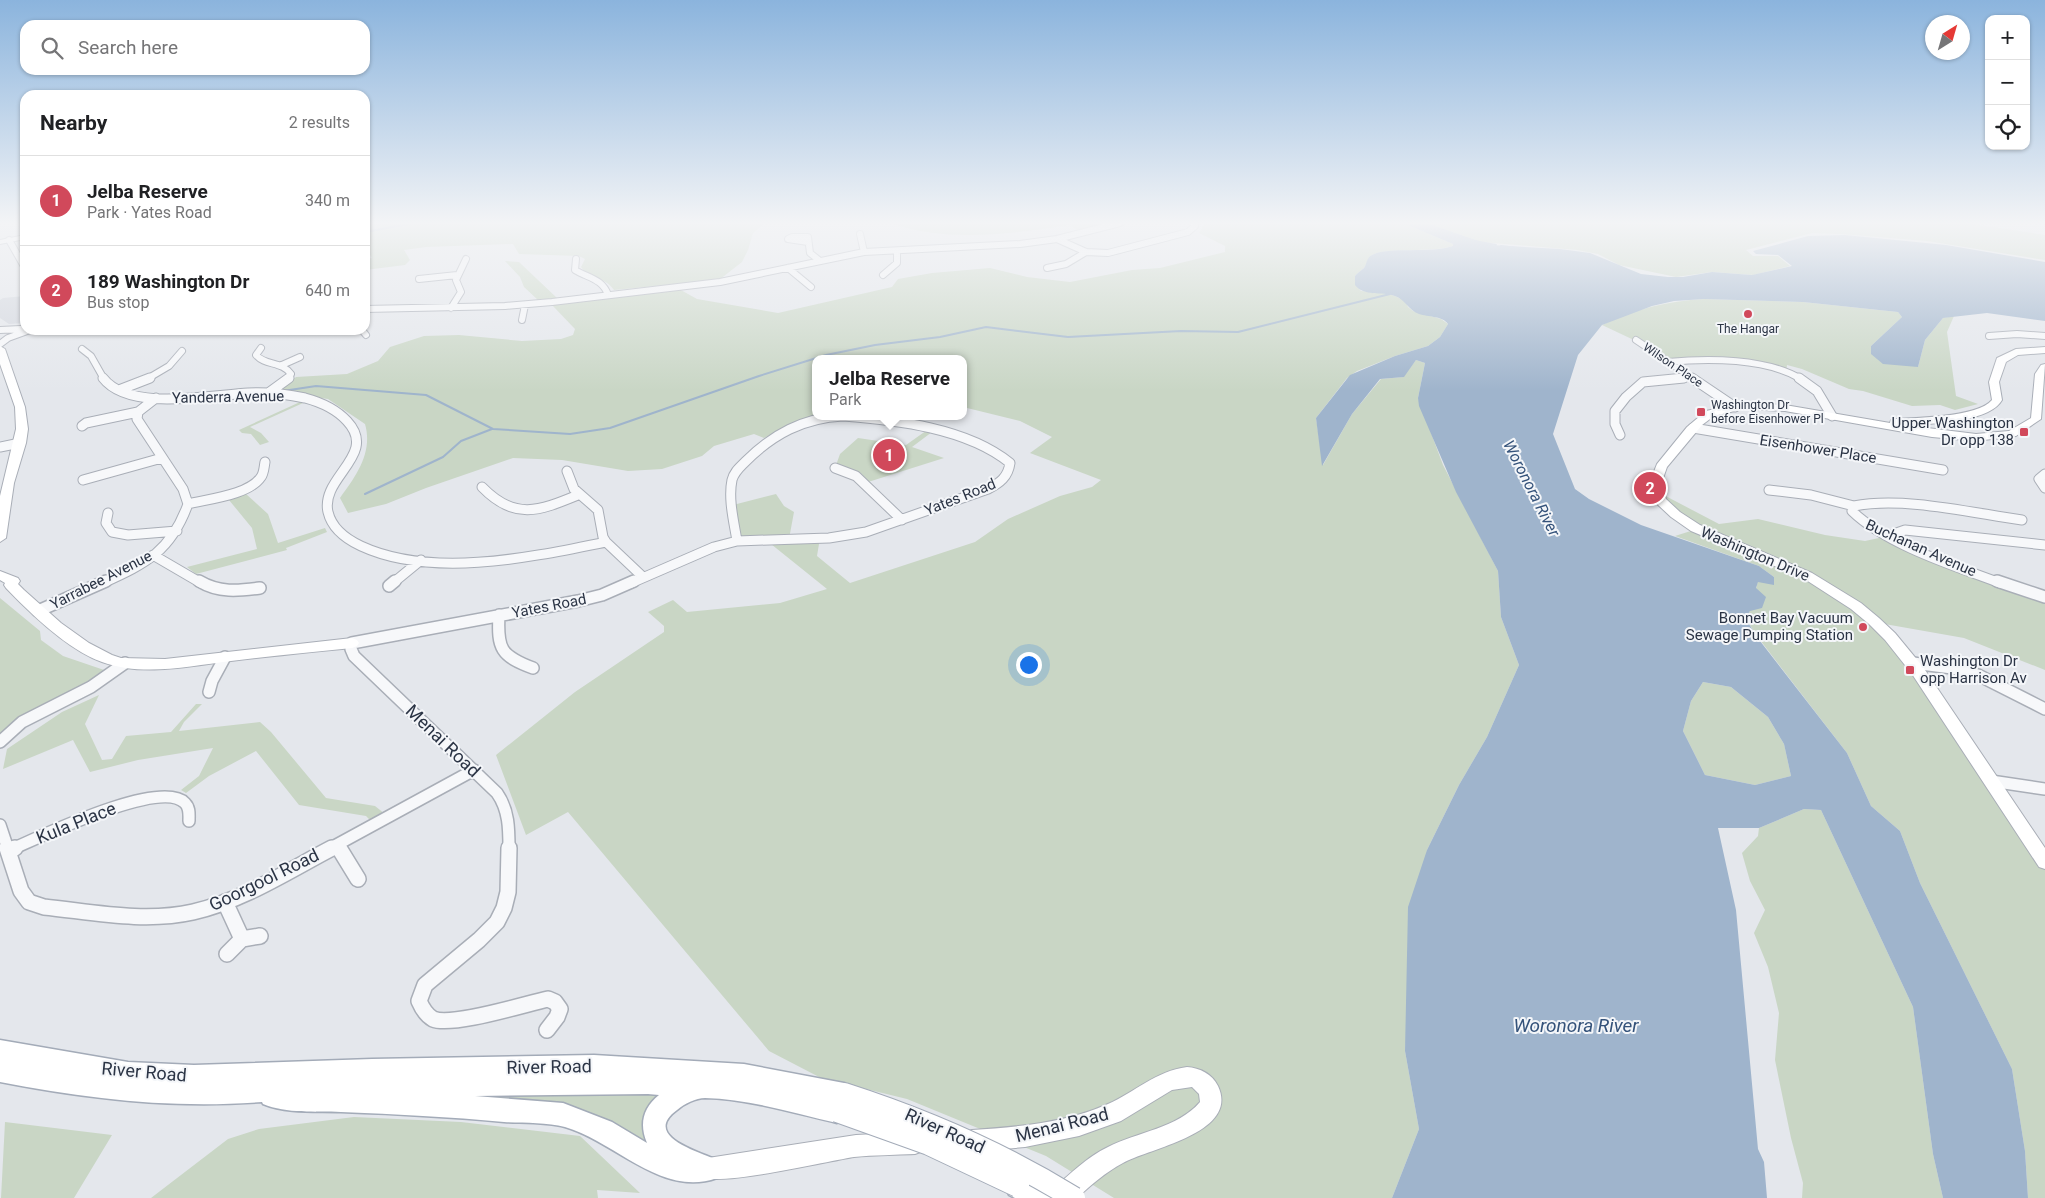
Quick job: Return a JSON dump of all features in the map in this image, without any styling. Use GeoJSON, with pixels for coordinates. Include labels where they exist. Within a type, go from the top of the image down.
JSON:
{"type":"FeatureCollection","features":[{"type":"Feature","properties":{"kind":"main road","name":"River Road"},"geometry":{"type":"LineString","coordinates":[[0,1051],[128,1073],[194,1076],[372,1070],[594,1066],[744,1074],[841,1103],[885,1126],[945,1149],[1041,1198]]}},
{"type":"Feature","properties":{"kind":"main road","name":"River Road"},"geometry":{"type":"LineString","coordinates":[[0,1071],[82,1086],[182,1094],[297,1088],[482,1084],[648,1083],[707,1086],[784,1098],[841,1103],[897,1111],[942,1128],[1017,1164],[1074,1198]]}},
{"type":"Feature","properties":{"kind":"main road"},"geometry":{"type":"LineString","coordinates":[[707,1086],[688,1091],[670,1099],[658,1112],[654,1125],[655,1134],[662,1146],[680,1158],[708,1169]]}},
{"type":"Feature","properties":{"kind":"main road"},"geometry":{"type":"LineString","coordinates":[[245,1092],[296,1099],[431,1104],[563,1115],[603,1130],[659,1164],[687,1172],[708,1169]]}},
{"type":"Feature","properties":{"kind":"street"},"geometry":{"type":"LineString","coordinates":[[451,308],[461,292],[456,279]]}},
{"type":"Feature","properties":{"kind":"street"},"geometry":{"type":"LineString","coordinates":[[594,279],[606,285],[608,295]]}},
{"type":"Feature","properties":{"kind":"street"},"geometry":{"type":"LineString","coordinates":[[370,309],[525,305],[735,279]]}},
{"type":"Feature","properties":{"kind":"street"},"geometry":{"type":"LineString","coordinates":[[801,279],[811,287]]}},
{"type":"Feature","properties":{"kind":"street"},"geometry":{"type":"LineString","coordinates":[[522,320],[525,305]]}},
{"type":"Feature","properties":{"kind":"street"},"geometry":{"type":"LineString","coordinates":[[0,330],[20,330]]}},
{"type":"Feature","properties":{"kind":"street"},"geometry":{"type":"LineString","coordinates":[[0,336],[20,332]]}},
{"type":"Feature","properties":{"kind":"street"},"geometry":{"type":"LineString","coordinates":[[0,344],[20,333]]}},
{"type":"Feature","properties":{"kind":"street"},"geometry":{"type":"LineString","coordinates":[[1989,336],[2017,334],[2045,336]]}},
{"type":"Feature","properties":{"kind":"street","name":"Wilson Place"},"geometry":{"type":"LineString","coordinates":[[1636,340],[1735,407]]}},
{"type":"Feature","properties":{"kind":"street"},"geometry":{"type":"LineString","coordinates":[[261,348],[256,355],[260,360],[282,365],[289,369],[291,374],[287,380],[267,394]]}},
{"type":"Feature","properties":{"kind":"street"},"geometry":{"type":"LineString","coordinates":[[0,349],[22,417],[20,443],[8,482],[0,526],[0,538]]}},
{"type":"Feature","properties":{"kind":"street"},"geometry":{"type":"LineString","coordinates":[[82,349],[90,352],[111,386],[119,390],[163,371],[172,364],[182,351]]}},
{"type":"Feature","properties":{"kind":"street"},"geometry":{"type":"LineString","coordinates":[[1864,420],[1912,421],[1974,413],[1989,409],[1997,400],[1994,382],[2001,360],[2016,352],[2045,350]]}},
{"type":"Feature","properties":{"kind":"street"},"geometry":{"type":"LineString","coordinates":[[282,365],[300,357]]}},
{"type":"Feature","properties":{"kind":"street"},"geometry":{"type":"LineString","coordinates":[[1668,362],[1692,359],[1734,362],[1753,364],[1786,373],[1809,384],[1823,397],[1832,416]]}},
{"type":"Feature","properties":{"kind":"street"},"geometry":{"type":"LineString","coordinates":[[0,364],[16,395]]}},
{"type":"Feature","properties":{"kind":"street","name":"Washington Drive"},"geometry":{"type":"LineString","coordinates":[[2045,367],[2040,374],[2036,419],[2028,427],[2010,434],[1988,437],[1922,433],[1864,420],[1771,407],[1735,407],[1718,410],[1706,415],[1661,466],[1656,477],[1656,491],[1668,508],[1697,529],[1779,562],[1836,592],[1886,630],[1914,663],[2045,862]]}},
{"type":"Feature","properties":{"kind":"street"},"geometry":{"type":"LineString","coordinates":[[1620,435],[1614,424],[1615,411],[1626,397],[1643,382],[1690,377]]}},
{"type":"Feature","properties":{"kind":"street","name":"Yanderra Avenue"},"geometry":{"type":"LineString","coordinates":[[119,390],[134,396],[156,398],[267,394],[291,396],[323,404],[344,417],[354,430],[356,448],[335,481],[327,498],[328,512],[333,527],[346,539],[359,547],[421,560],[474,562],[551,553],[606,542]]}},
{"type":"Feature","properties":{"kind":"street"},"geometry":{"type":"LineString","coordinates":[[82,426],[86,423],[138,412],[156,398]]}},
{"type":"Feature","properties":{"kind":"street"},"geometry":{"type":"LineString","coordinates":[[138,412],[137,419],[183,489],[188,504],[227,494],[253,484],[261,477],[265,462]]}},
{"type":"Feature","properties":{"kind":"street","name":"Yates Road"},"geometry":{"type":"LineString","coordinates":[[737,541],[730,483],[734,472],[773,436],[812,420]]}},
{"type":"Feature","properties":{"kind":"street","name":"Yates Road"},"geometry":{"type":"LineString","coordinates":[[352,642],[578,602],[602,594],[695,554],[737,541],[836,537],[866,532],[988,489],[998,484],[1006,476],[1010,463],[1004,455],[983,444],[933,428],[874,420]]}},
{"type":"Feature","properties":{"kind":"street"},"geometry":{"type":"LineString","coordinates":[[1912,421],[1910,423],[1911,426],[1922,433]]}},
{"type":"Feature","properties":{"kind":"street","name":"Eisenhower Place"},"geometry":{"type":"LineString","coordinates":[[1693,428],[1731,436],[1943,470]]}},
{"type":"Feature","properties":{"kind":"street"},"geometry":{"type":"LineString","coordinates":[[0,447],[20,443]]}},
{"type":"Feature","properties":{"kind":"street"},"geometry":{"type":"LineString","coordinates":[[83,480],[162,458]]}},
{"type":"Feature","properties":{"kind":"street"},"geometry":{"type":"LineString","coordinates":[[835,468],[856,476],[902,520]]}},
{"type":"Feature","properties":{"kind":"street"},"geometry":{"type":"LineString","coordinates":[[567,471],[569,483],[578,495],[598,510],[603,537],[606,542],[643,577]]}},
{"type":"Feature","properties":{"kind":"street"},"geometry":{"type":"LineString","coordinates":[[2045,474],[2039,479],[2045,488]]}},
{"type":"Feature","properties":{"kind":"street"},"geometry":{"type":"LineString","coordinates":[[482,488],[496,501],[509,508],[529,510],[555,504],[578,495]]}},
{"type":"Feature","properties":{"kind":"street"},"geometry":{"type":"LineString","coordinates":[[1768,490],[1811,495],[1854,506]]}},
{"type":"Feature","properties":{"kind":"street","name":"Buchanan Avenue"},"geometry":{"type":"LineString","coordinates":[[2022,520],[1900,503],[1869,503],[1854,506],[1852,511],[1860,520],[1888,536],[2002,584],[2045,597]]}},
{"type":"Feature","properties":{"kind":"street","name":"Yarrabee Avenue"},"geometry":{"type":"LineString","coordinates":[[38,611],[115,576],[153,555],[168,544],[177,531],[188,504]]}},
{"type":"Feature","properties":{"kind":"street"},"geometry":{"type":"LineString","coordinates":[[108,513],[106,523],[112,532],[128,535],[177,531]]}},
{"type":"Feature","properties":{"kind":"street"},"geometry":{"type":"LineString","coordinates":[[1888,536],[1905,530],[2045,546]]}},
{"type":"Feature","properties":{"kind":"street"},"geometry":{"type":"LineString","coordinates":[[153,555],[211,588],[235,591],[260,588]]}},
{"type":"Feature","properties":{"kind":"street"},"geometry":{"type":"LineString","coordinates":[[389,586],[421,560]]}},
{"type":"Feature","properties":{"kind":"street"},"geometry":{"type":"LineString","coordinates":[[0,575],[13,581],[6,584],[38,611],[94,653],[124,663],[154,664],[352,642]]}},
{"type":"Feature","properties":{"kind":"street"},"geometry":{"type":"LineString","coordinates":[[499,615],[497,641],[500,648],[505,655],[533,668]]}},
{"type":"Feature","properties":{"kind":"street","name":"Menai Road"},"geometry":{"type":"LineString","coordinates":[[352,642],[351,649],[354,656],[474,770],[501,798],[507,813],[510,836],[506,900],[497,922],[479,940],[425,985],[419,1001],[424,1012],[436,1021],[451,1020],[548,999],[555,1001],[559,1005],[560,1011],[557,1020],[547,1030]]}},
{"type":"Feature","properties":{"kind":"street"},"geometry":{"type":"LineString","coordinates":[[209,692],[212,681],[225,657]]}},
{"type":"Feature","properties":{"kind":"street"},"geometry":{"type":"LineString","coordinates":[[0,742],[22,722],[92,687],[124,663]]}},
{"type":"Feature","properties":{"kind":"street"},"geometry":{"type":"LineString","coordinates":[[1914,663],[1952,668],[1978,675],[2045,709]]}},
{"type":"Feature","properties":{"kind":"street","name":"Goorgool Road"},"geometry":{"type":"LineString","coordinates":[[0,824],[21,891],[28,902],[44,907],[154,916],[202,910],[225,902],[337,845],[474,770]]}},
{"type":"Feature","properties":{"kind":"street"},"geometry":{"type":"LineString","coordinates":[[1991,781],[2045,789]]}},
{"type":"Feature","properties":{"kind":"street","name":"Kula Place"},"geometry":{"type":"LineString","coordinates":[[8,851],[104,809],[165,797],[176,798],[184,802],[190,809],[189,821]]}},
{"type":"Feature","properties":{"kind":"street"},"geometry":{"type":"LineString","coordinates":[[337,845],[358,879]]}},
{"type":"Feature","properties":{"kind":"street"},"geometry":{"type":"LineString","coordinates":[[225,902],[242,939]]}},
{"type":"Feature","properties":{"kind":"street"},"geometry":{"type":"LineString","coordinates":[[227,954],[242,939],[260,936]]}},
{"type":"Feature","properties":{"kind":"street","name":"Menai Road"},"geometry":{"type":"LineString","coordinates":[[708,1169],[856,1146],[995,1140],[1042,1133],[1113,1113],[1175,1079],[1189,1076],[1206,1084],[1211,1095],[1211,1101],[1210,1106],[1202,1117],[1185,1126],[1116,1154],[1086,1175],[1060,1198]]}},
{"type":"Feature","properties":{"kind":"shaded area"},"geometry":{"type":"Polygon","coordinates":[[[20,296],[20,323],[9,324],[0,318],[0,300],[20,296]]]}},
{"type":"Feature","properties":{"kind":"green space"},"geometry":{"type":"Polygon","coordinates":[[[521,279],[537,279],[557,298],[538,300],[524,287],[521,279]]]}},
{"type":"Feature","properties":{"kind":"green space"},"geometry":{"type":"Polygon","coordinates":[[[598,279],[720,279],[614,290],[606,282],[598,279]]]}},
{"type":"Feature","properties":{"kind":"green space"},"geometry":{"type":"Polygon","coordinates":[[[899,279],[1043,279],[1070,282],[1086,279],[1355,279],[1355,284],[1361,291],[1381,292],[1395,296],[1405,301],[1413,311],[1441,319],[1448,324],[1440,337],[1428,346],[1395,356],[1357,371],[1347,378],[1316,418],[1323,465],[1352,414],[1381,379],[1403,377],[1416,360],[1425,363],[1418,398],[1443,465],[1498,571],[1501,617],[1519,665],[1487,737],[1459,785],[1427,850],[1405,1051],[1419,1129],[1392,1198],[1114,1198],[1046,1156],[907,1099],[821,1078],[769,1051],[568,812],[526,835],[496,755],[575,692],[664,632],[664,626],[648,612],[673,600],[687,612],[780,603],[827,589],[766,540],[737,541],[733,505],[776,494],[784,506],[794,512],[789,539],[820,538],[817,556],[850,583],[975,542],[1008,519],[1060,496],[1092,487],[1101,480],[1030,453],[1052,437],[1020,421],[967,408],[967,355],[812,355],[812,417],[798,421],[764,438],[754,434],[714,446],[702,456],[662,469],[628,471],[562,460],[513,458],[386,504],[348,513],[340,498],[362,463],[367,444],[365,424],[328,399],[276,392],[296,377],[347,374],[378,361],[390,347],[424,336],[459,335],[522,341],[561,339],[573,335],[575,329],[552,305],[679,289],[697,299],[778,313],[892,287],[899,279]]]}},
{"type":"Feature","properties":{"kind":"green space"},"geometry":{"type":"Polygon","coordinates":[[[1704,299],[1803,302],[1898,312],[1902,317],[1871,346],[1918,367],[1925,340],[1943,318],[1954,316],[1947,332],[1956,396],[1978,404],[1955,410],[1940,405],[1912,406],[1863,391],[1849,389],[1802,369],[1787,365],[1786,373],[1735,362],[1668,362],[1636,341],[1602,325],[1627,314],[1652,307],[1704,299]]]}},
{"type":"Feature","properties":{"kind":"green space"},"geometry":{"type":"Polygon","coordinates":[[[300,402],[303,403],[250,427],[261,433],[269,442],[260,445],[251,434],[242,433],[239,430],[300,402]]]}},
{"type":"Feature","properties":{"kind":"green space"},"geometry":{"type":"Polygon","coordinates":[[[930,428],[936,429],[912,447],[944,458],[865,483],[835,468],[840,454],[858,438],[906,445],[930,428]]]}},
{"type":"Feature","properties":{"kind":"green space"},"geometry":{"type":"Polygon","coordinates":[[[1656,491],[1719,524],[1758,519],[1825,535],[1865,541],[1888,536],[2045,598],[2045,670],[1964,638],[1879,623],[2045,862],[2045,1198],[2028,1198],[2025,1151],[2012,1069],[1920,883],[1900,831],[1871,806],[1847,753],[1745,618],[1750,611],[1758,581],[1774,577],[1759,566],[1675,536],[1697,529],[1656,491]]]}},
{"type":"Feature","properties":{"kind":"green space"},"geometry":{"type":"Polygon","coordinates":[[[246,494],[268,514],[278,543],[325,528],[327,532],[286,548],[287,550],[196,574],[187,567],[257,549],[252,528],[229,500],[246,494]]]}},
{"type":"Feature","properties":{"kind":"green space"},"geometry":{"type":"Polygon","coordinates":[[[0,598],[40,631],[41,640],[63,656],[107,671],[81,688],[25,717],[0,734],[0,598]]]}},
{"type":"Feature","properties":{"kind":"green space"},"geometry":{"type":"Polygon","coordinates":[[[1703,682],[1731,687],[1768,717],[1784,744],[1791,776],[1755,785],[1705,775],[1683,731],[1691,701],[1703,682]]]}},
{"type":"Feature","properties":{"kind":"green space"},"geometry":{"type":"Polygon","coordinates":[[[99,695],[85,724],[102,760],[112,759],[126,736],[171,732],[196,704],[202,704],[184,722],[179,731],[260,722],[271,732],[326,798],[375,806],[385,814],[371,821],[366,816],[299,805],[256,751],[209,776],[186,793],[181,790],[199,776],[213,748],[138,760],[90,772],[73,740],[3,769],[7,749],[62,712],[99,695]]]}},
{"type":"Feature","properties":{"kind":"green space"},"geometry":{"type":"Polygon","coordinates":[[[1804,809],[1821,810],[1913,1007],[1933,1154],[1943,1198],[1802,1198],[1803,1183],[1791,1138],[1775,1060],[1779,1013],[1768,967],[1754,933],[1765,910],[1750,881],[1742,853],[1758,836],[1759,828],[1804,809]]]}},
{"type":"Feature","properties":{"kind":"green space"},"geometry":{"type":"Polygon","coordinates":[[[623,1091],[658,1094],[645,1115],[651,1147],[467,1097],[623,1091]]]}},
{"type":"Feature","properties":{"kind":"green space"},"geometry":{"type":"Polygon","coordinates":[[[354,1117],[461,1122],[580,1136],[640,1193],[597,1190],[598,1198],[151,1198],[228,1139],[259,1129],[354,1117]]]}},
{"type":"Feature","properties":{"kind":"green space"},"geometry":{"type":"Polygon","coordinates":[[[5,1122],[112,1135],[74,1198],[1,1198],[5,1122]]]}},
{"type":"Feature","properties":{"kind":"water","name":"Woronora River"},"geometry":{"type":"Polygon","coordinates":[[[1355,279],[2045,279],[2045,321],[1987,313],[1943,318],[1925,340],[1918,367],[1883,364],[1871,354],[1871,346],[1902,317],[1898,312],[1803,302],[1704,299],[1674,301],[1652,306],[1602,325],[1578,355],[1553,434],[1575,489],[1589,499],[1641,525],[1759,566],[1774,577],[1774,585],[1758,582],[1756,588],[1766,597],[1762,608],[1750,611],[1745,618],[1760,641],[1847,753],[1871,806],[1900,831],[1920,883],[2012,1069],[2025,1151],[2028,1198],[1943,1198],[1933,1154],[1913,1007],[1821,810],[1804,809],[1759,828],[1718,828],[1736,910],[1758,1149],[1764,1162],[1767,1198],[1392,1198],[1419,1129],[1405,1051],[1408,907],[1427,850],[1459,785],[1487,737],[1519,665],[1501,617],[1498,571],[1456,492],[1419,406],[1418,398],[1425,363],[1416,360],[1404,377],[1380,379],[1352,414],[1322,466],[1316,418],[1350,375],[1395,356],[1428,346],[1440,337],[1448,324],[1439,318],[1415,312],[1395,296],[1363,291],[1355,285],[1355,279]],[[1703,682],[1691,701],[1683,731],[1705,775],[1755,785],[1791,776],[1784,744],[1768,717],[1731,687],[1703,682]]]}},
{"type":"Feature","properties":{"kind":"waterway"},"geometry":{"type":"LineString","coordinates":[[826,355],[875,345],[940,337],[986,327],[1068,337],[1181,331],[1238,332],[1390,294]]}},
{"type":"Feature","properties":{"kind":"waterway"},"geometry":{"type":"LineString","coordinates":[[283,391],[316,386],[426,395],[493,429],[570,434],[610,428],[812,359]]}},
{"type":"Feature","properties":{"kind":"waterway"},"geometry":{"type":"LineString","coordinates":[[365,494],[443,457],[461,441],[492,429]]}},
{"type":"Feature","properties":{"kind":"place","name":"The Hangar"},"geometry":{"type":"Point","coordinates":[1748,314]}},
{"type":"Feature","properties":{"kind":"place","name":"Washington Dr before Eisenhower Pl"},"geometry":{"type":"Point","coordinates":[1701,412]}},
{"type":"Feature","properties":{"kind":"place","name":"Upper Washington Dr opp 138"},"geometry":{"type":"Point","coordinates":[2024,432]}},
{"type":"Feature","properties":{"kind":"place","name":"Jelba Reserve"},"geometry":{"type":"Point","coordinates":[889,455]}},
{"type":"Feature","properties":{"kind":"place","name":"189 Washington Dr"},"geometry":{"type":"Point","coordinates":[1650,488]}},
{"type":"Feature","properties":{"kind":"place","name":"Bonnet Bay Vacuum Sewage Pumping Station"},"geometry":{"type":"Point","coordinates":[1863,627]}},
{"type":"Feature","properties":{"kind":"place","name":"Washington Dr opp Harrison Av"},"geometry":{"type":"Point","coordinates":[1910,670]}}]}
